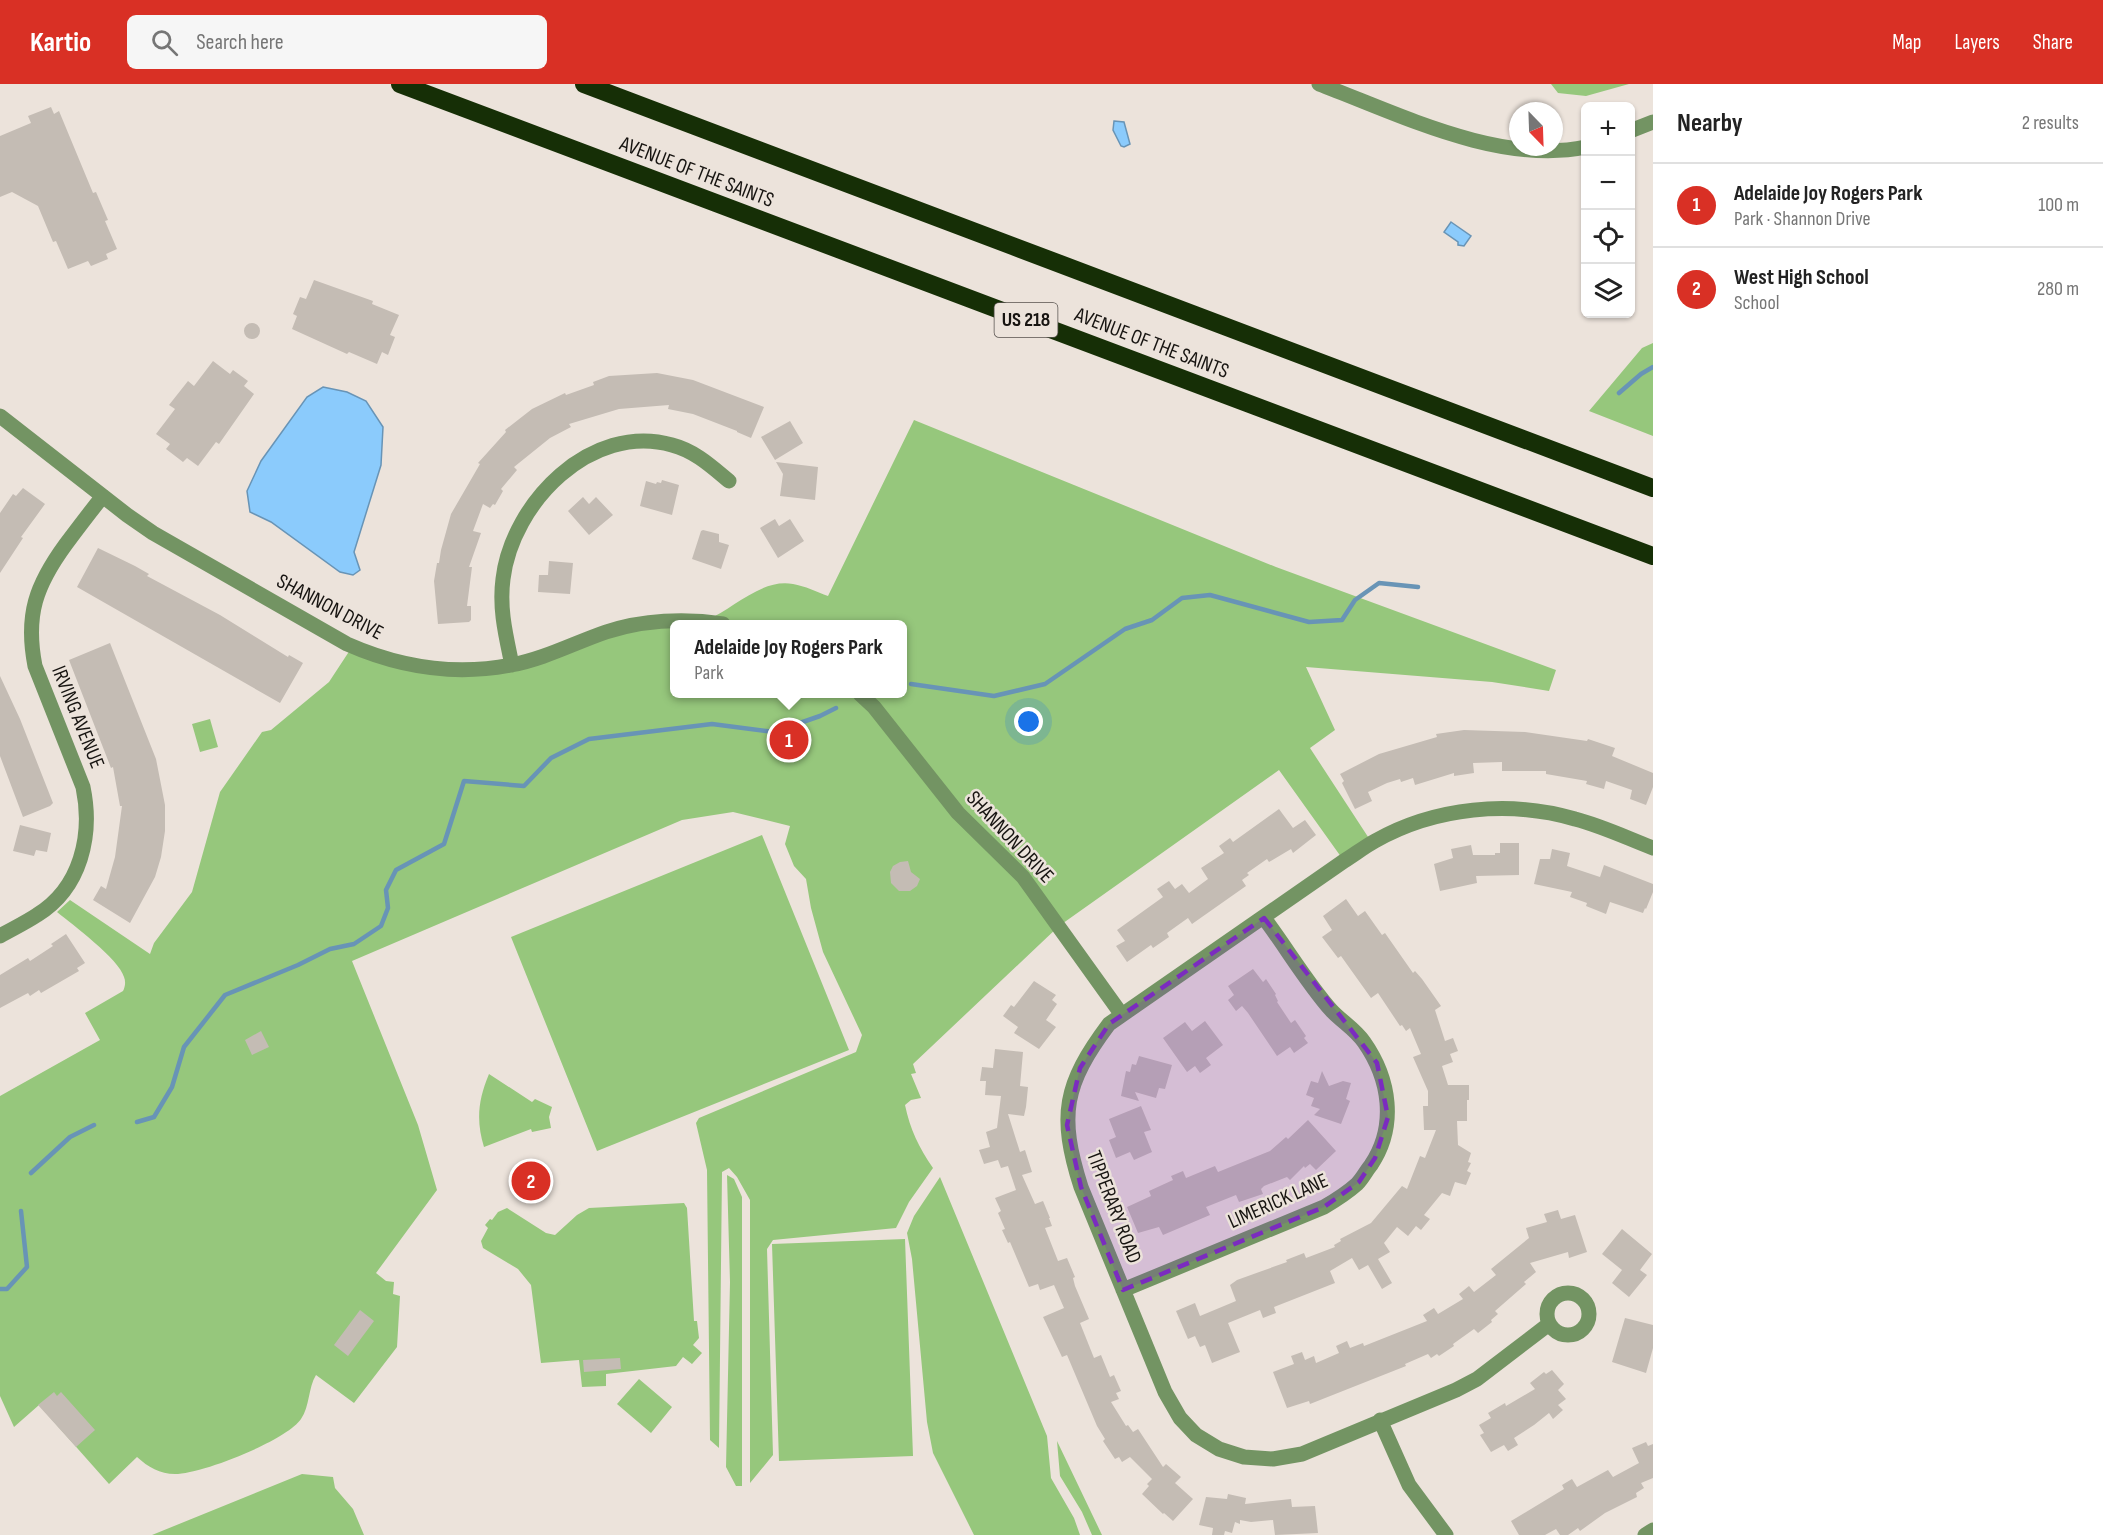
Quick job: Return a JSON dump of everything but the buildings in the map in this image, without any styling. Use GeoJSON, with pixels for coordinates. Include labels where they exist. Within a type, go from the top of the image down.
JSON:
{"type":"FeatureCollection","features":[{"type":"Feature","properties":{"kind":"highway","name":"AVENUE OF THE SAINTS"},"geometry":{"type":"LineString","coordinates":[[400,84],[1653,556]]}},
{"type":"Feature","properties":{"kind":"highway","name":"AVENUE OF THE SAINTS"},"geometry":{"type":"LineString","coordinates":[[584,84],[1653,488]]}},
{"type":"Feature","properties":{"kind":"street"},"geometry":{"type":"LineString","coordinates":[[1319,84],[1460,137],[1488,144],[1546,151],[1581,148]]}},
{"type":"Feature","properties":{"kind":"street"},"geometry":{"type":"LineString","coordinates":[[1635,129],[1653,122]]}},
{"type":"Feature","properties":{"kind":"street","name":"SHANNON DRIVE"},"geometry":{"type":"LineString","coordinates":[[0,416],[153,533],[352,647],[379,658],[413,666],[446,670],[479,670],[512,665],[536,658],[609,631],[670,621]]}},
{"type":"Feature","properties":{"kind":"street"},"geometry":{"type":"LineString","coordinates":[[512,665],[503,622],[502,600],[503,578],[509,550],[520,525],[532,506],[562,473],[581,460],[606,448],[624,443],[647,441],[669,444],[695,453],[729,481]]}},
{"type":"Feature","properties":{"kind":"street","name":"IRVING AVENUE"},"geometry":{"type":"LineString","coordinates":[[0,936],[39,915],[54,902],[77,869],[84,851],[88,827],[83,787],[35,666],[31,646],[31,626],[33,605],[39,585],[49,567],[103,496]]}},
{"type":"Feature","properties":{"kind":"street","name":"SHANNON DRIVE"},"geometry":{"type":"LineString","coordinates":[[865,698],[958,813],[1023,877],[1122,1015]]}},
{"type":"Feature","properties":{"kind":"street","name":"TIPPERARY ROAD"},"geometry":{"type":"LineString","coordinates":[[1549,1324],[1477,1379],[1456,1390],[1302,1454],[1273,1460],[1244,1457],[1219,1449],[1196,1435],[1180,1418],[1165,1392],[1123,1290],[1081,1187],[1071,1156],[1067,1125],[1072,1089],[1083,1062],[1109,1024],[1375,841],[1399,829],[1433,817],[1469,810],[1515,809],[1577,819],[1653,848]]}},
{"type":"Feature","properties":{"kind":"street","name":"LIMERICK LANE"},"geometry":{"type":"LineString","coordinates":[[1123,1290],[1324,1208],[1359,1182],[1375,1158],[1384,1137],[1388,1117],[1387,1095],[1377,1063],[1351,1026],[1332,1011],[1264,918]]}},
{"type":"Feature","properties":{"kind":"street"},"geometry":{"type":"LineString","coordinates":[[1380,1420],[1409,1485],[1446,1535]]}},
{"type":"Feature","properties":{"kind":"street"},"geometry":{"type":"LineString","coordinates":[[1645,1535],[1653,1530]]}},
{"type":"Feature","properties":{"kind":"highlighted area"},"geometry":{"type":"Polygon","coordinates":[[[1264,918],[1377,1063],[1388,1117],[1375,1158],[1359,1182],[1324,1207],[1123,1290],[1081,1187],[1067,1125],[1080,1068],[1109,1024],[1264,918]]]}},
{"type":"Feature","properties":{"kind":"green space"},"geometry":{"type":"Polygon","coordinates":[[[1551,84],[1629,84],[1586,96],[1558,93],[1551,84]]]}},
{"type":"Feature","properties":{"kind":"green space"},"geometry":{"type":"Polygon","coordinates":[[[1653,343],[1653,436],[1589,411],[1642,348],[1653,343]]]}},
{"type":"Feature","properties":{"kind":"green space"},"geometry":{"type":"Polygon","coordinates":[[[914,420],[1276,567],[1556,670],[1549,691],[1492,682],[1306,667],[1335,730],[1310,748],[1372,843],[1344,861],[1279,770],[1059,926],[913,1064],[916,1073],[911,1074],[921,1098],[911,1100],[905,1105],[916,1138],[933,1168],[909,1202],[896,1228],[773,1240],[767,1249],[773,1455],[750,1483],[750,1200],[729,1168],[722,1172],[719,1448],[710,1440],[707,1170],[696,1123],[699,1118],[856,1052],[862,1035],[823,952],[806,879],[794,866],[785,844],[790,826],[733,812],[682,820],[352,961],[418,1125],[437,1190],[376,1273],[386,1281],[394,1282],[393,1294],[400,1296],[397,1347],[354,1403],[316,1375],[301,1419],[279,1437],[242,1455],[187,1473],[164,1473],[145,1464],[137,1457],[109,1484],[39,1405],[14,1427],[0,1396],[0,1096],[100,1040],[85,1013],[123,991],[125,984],[124,977],[114,961],[57,912],[70,900],[150,954],[154,943],[192,892],[220,792],[262,732],[271,730],[329,682],[352,647],[397,662],[419,666],[465,670],[488,669],[535,659],[638,625],[670,621],[670,698],[907,698],[907,620],[707,620],[770,586],[781,583],[806,588],[828,596],[914,420]]]}},
{"type":"Feature","properties":{"kind":"green space"},"geometry":{"type":"Polygon","coordinates":[[[210,719],[218,747],[200,752],[192,724],[210,719]]]}},
{"type":"Feature","properties":{"kind":"green space"},"geometry":{"type":"Polygon","coordinates":[[[762,835],[849,1050],[597,1151],[511,937],[762,835]]]}},
{"type":"Feature","properties":{"kind":"green space"},"geometry":{"type":"Polygon","coordinates":[[[489,1074],[532,1102],[535,1099],[552,1107],[549,1117],[551,1128],[532,1132],[531,1129],[484,1147],[479,1110],[489,1074]]]}},
{"type":"Feature","properties":{"kind":"green space"},"geometry":{"type":"Polygon","coordinates":[[[727,1175],[734,1179],[742,1197],[742,1486],[736,1486],[726,1467],[730,1282],[727,1175]]]}},
{"type":"Feature","properties":{"kind":"green space"},"geometry":{"type":"Polygon","coordinates":[[[940,1177],[1047,1436],[1051,1478],[1074,1518],[1080,1535],[974,1535],[933,1453],[927,1422],[912,1259],[907,1233],[914,1216],[940,1177]]]}},
{"type":"Feature","properties":{"kind":"green space"},"geometry":{"type":"Polygon","coordinates":[[[684,1203],[687,1208],[694,1321],[697,1321],[699,1338],[693,1345],[702,1353],[692,1364],[683,1357],[676,1366],[606,1374],[606,1386],[582,1387],[579,1360],[541,1363],[531,1285],[518,1269],[483,1248],[481,1241],[488,1228],[485,1225],[490,1219],[492,1220],[498,1212],[507,1208],[546,1233],[555,1235],[577,1215],[589,1208],[684,1203]]]}},
{"type":"Feature","properties":{"kind":"green space"},"geometry":{"type":"Polygon","coordinates":[[[905,1239],[913,1456],[779,1461],[772,1244],[905,1239]]]}},
{"type":"Feature","properties":{"kind":"green space"},"geometry":{"type":"Polygon","coordinates":[[[639,1379],[672,1407],[651,1433],[617,1404],[639,1379]]]}},
{"type":"Feature","properties":{"kind":"green space"},"geometry":{"type":"Polygon","coordinates":[[[1057,1441],[1102,1535],[1092,1535],[1082,1512],[1060,1476],[1057,1441]]]}},
{"type":"Feature","properties":{"kind":"green space"},"geometry":{"type":"Polygon","coordinates":[[[302,1474],[333,1477],[335,1488],[353,1509],[364,1535],[152,1535],[302,1474]]]}},
{"type":"Feature","properties":{"kind":"water"},"geometry":{"type":"Polygon","coordinates":[[[1114,121],[1124,122],[1130,144],[1121,146],[1113,130],[1114,121]]]}},
{"type":"Feature","properties":{"kind":"water"},"geometry":{"type":"Polygon","coordinates":[[[1451,222],[1471,236],[1464,246],[1458,245],[1458,242],[1444,232],[1451,222]]]}},
{"type":"Feature","properties":{"kind":"water"},"geometry":{"type":"Polygon","coordinates":[[[323,387],[347,392],[366,401],[383,427],[381,465],[354,552],[360,570],[353,575],[340,572],[271,522],[250,512],[247,491],[261,461],[307,397],[323,387]]]}},
{"type":"Feature","properties":{"kind":"waterway"},"geometry":{"type":"LineString","coordinates":[[1619,393],[1653,367]]}},
{"type":"Feature","properties":{"kind":"waterway"},"geometry":{"type":"LineString","coordinates":[[911,684],[994,696],[1045,684],[1125,629],[1152,620],[1182,598],[1210,595],[1309,622],[1342,620],[1355,600],[1379,583],[1418,587]]}},
{"type":"Feature","properties":{"kind":"waterway"},"geometry":{"type":"LineString","coordinates":[[137,1122],[154,1117],[172,1087],[184,1047],[225,995],[298,965],[330,949],[354,944],[381,926],[388,908],[386,890],[396,870],[444,844],[464,781],[524,786],[551,758],[589,739],[712,724],[774,732],[836,708]]}},
{"type":"Feature","properties":{"kind":"waterway"},"geometry":{"type":"LineString","coordinates":[[31,1173],[70,1137],[94,1125]]}},
{"type":"Feature","properties":{"kind":"waterway"},"geometry":{"type":"LineString","coordinates":[[0,1289],[7,1289],[27,1267],[21,1211]]}},
{"type":"Feature","properties":{"kind":"place","name":"Adelaide Joy Rogers Park"},"geometry":{"type":"Point","coordinates":[789,740]}},
{"type":"Feature","properties":{"kind":"place","name":"West High School"},"geometry":{"type":"Point","coordinates":[531,1181]}}]}
